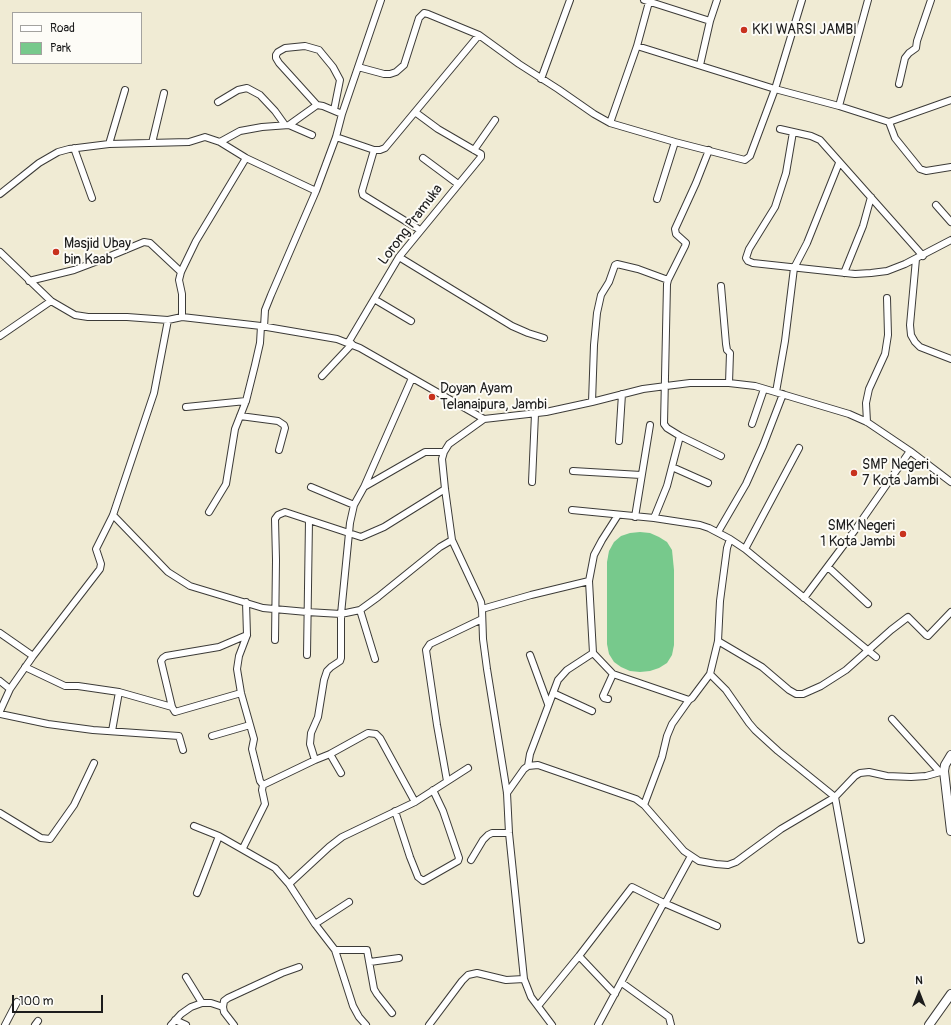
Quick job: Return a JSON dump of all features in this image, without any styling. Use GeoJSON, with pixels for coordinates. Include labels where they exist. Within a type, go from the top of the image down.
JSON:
{"type":"FeatureCollection","features":[{"type":"Feature","properties":{"kind":"main road"},"geometry":{"type":"LineString","coordinates":[[950,759],[942,771],[951,831]]}},
{"type":"Feature","properties":{"kind":"main road"},"geometry":{"type":"LineString","coordinates":[[950,759],[949,771],[951,792]]}},
{"type":"Feature","properties":{"kind":"main road"},"geometry":{"type":"LineString","coordinates":[[929,1025],[951,994]]}},
{"type":"Feature","properties":{"kind":"main road"},"geometry":{"type":"LineString","coordinates":[[935,1025],[951,1003]]}},
{"type":"Feature","properties":{"kind":"street"},"geometry":{"type":"LineString","coordinates":[[208,512],[226,484],[235,428],[246,401],[260,343],[262,326],[271,295],[316,190],[336,137],[342,114],[381,0]]}},
{"type":"Feature","properties":{"kind":"street"},"geometry":{"type":"LineString","coordinates":[[542,79],[570,0]]}},
{"type":"Feature","properties":{"kind":"street"},"geometry":{"type":"LineString","coordinates":[[700,65],[710,21],[717,0]]}},
{"type":"Feature","properties":{"kind":"street"},"geometry":{"type":"LineString","coordinates":[[358,67],[384,74],[396,72],[404,64],[419,18],[424,13],[479,35],[519,64],[610,123],[741,160],[748,159],[775,89],[802,0]]}},
{"type":"Feature","properties":{"kind":"street"},"geometry":{"type":"LineString","coordinates":[[839,106],[868,0]]}},
{"type":"Feature","properties":{"kind":"street"},"geometry":{"type":"LineString","coordinates":[[899,84],[905,58],[916,48],[917,41],[932,0]]}},
{"type":"Feature","properties":{"kind":"street"},"geometry":{"type":"LineString","coordinates":[[610,123],[637,46],[647,1],[710,21]]}},
{"type":"Feature","properties":{"kind":"street"},"geometry":{"type":"LineString","coordinates":[[336,137],[374,150],[380,150],[389,145],[479,35]]}},
{"type":"Feature","properties":{"kind":"street"},"geometry":{"type":"LineString","coordinates":[[334,110],[340,80],[333,67],[319,50],[305,46],[284,48],[278,52],[276,58],[279,63],[317,105],[342,114]]}},
{"type":"Feature","properties":{"kind":"street"},"geometry":{"type":"LineString","coordinates":[[637,46],[775,89],[839,106],[889,122],[951,100]]}},
{"type":"Feature","properties":{"kind":"street"},"geometry":{"type":"LineString","coordinates":[[218,102],[242,88],[247,88],[260,95],[287,125]]}},
{"type":"Feature","properties":{"kind":"street"},"geometry":{"type":"LineString","coordinates":[[109,144],[125,90]]}},
{"type":"Feature","properties":{"kind":"street"},"geometry":{"type":"LineString","coordinates":[[152,143],[164,93]]}},
{"type":"Feature","properties":{"kind":"street"},"geometry":{"type":"LineString","coordinates":[[287,125],[317,105]]}},
{"type":"Feature","properties":{"kind":"street"},"geometry":{"type":"LineString","coordinates":[[415,112],[438,129],[474,150],[495,120]]}},
{"type":"Feature","properties":{"kind":"street"},"geometry":{"type":"LineString","coordinates":[[889,122],[895,138],[920,169],[926,171],[951,168]]}},
{"type":"Feature","properties":{"kind":"street"},"geometry":{"type":"LineString","coordinates":[[220,142],[240,131],[287,125],[312,135]]}},
{"type":"Feature","properties":{"kind":"street"},"geometry":{"type":"LineString","coordinates":[[780,129],[820,140],[923,256]]}},
{"type":"Feature","properties":{"kind":"street"},"geometry":{"type":"LineString","coordinates":[[793,132],[786,173],[775,206],[749,249],[746,258],[748,261],[753,263],[794,268],[855,274],[887,271],[923,256],[951,240]]}},
{"type":"Feature","properties":{"kind":"street"},"geometry":{"type":"LineString","coordinates":[[0,194],[39,163],[58,152],[74,148],[109,144],[189,142],[206,137],[220,142],[246,158],[316,190]]}},
{"type":"Feature","properties":{"kind":"street"},"geometry":{"type":"LineString","coordinates":[[657,199],[675,142]]}},
{"type":"Feature","properties":{"kind":"street"},"geometry":{"type":"LineString","coordinates":[[74,148],[92,198]]}},
{"type":"Feature","properties":{"kind":"street"},"geometry":{"type":"LineString","coordinates":[[374,150],[362,191],[363,195],[420,230]]}},
{"type":"Feature","properties":{"kind":"street","name":"Lorong Pramuka"},"geometry":{"type":"LineString","coordinates":[[322,376],[350,343],[399,257],[481,158],[481,154],[474,150]]}},
{"type":"Feature","properties":{"kind":"street"},"geometry":{"type":"LineString","coordinates":[[709,150],[696,183],[676,224],[675,231],[684,240],[685,246],[668,280],[664,424],[667,428],[680,436],[721,456]]}},
{"type":"Feature","properties":{"kind":"street"},"geometry":{"type":"LineString","coordinates":[[182,317],[182,294],[179,280],[181,272],[196,241],[246,158]]}},
{"type":"Feature","properties":{"kind":"street"},"geometry":{"type":"LineString","coordinates":[[424,158],[458,184]]}},
{"type":"Feature","properties":{"kind":"street"},"geometry":{"type":"LineString","coordinates":[[776,392],[794,268],[807,243],[839,163]]}},
{"type":"Feature","properties":{"kind":"street"},"geometry":{"type":"LineString","coordinates":[[844,273],[864,226],[871,197]]}},
{"type":"Feature","properties":{"kind":"street"},"geometry":{"type":"LineString","coordinates":[[936,205],[951,222]]}},
{"type":"Feature","properties":{"kind":"street"},"geometry":{"type":"LineString","coordinates":[[29,281],[74,270],[103,260],[136,244],[144,242],[150,243],[181,272]]}},
{"type":"Feature","properties":{"kind":"street"},"geometry":{"type":"LineString","coordinates":[[0,252],[51,301],[75,315],[88,317],[127,317],[168,320],[182,317],[262,326],[337,339],[350,343],[484,419]]}},
{"type":"Feature","properties":{"kind":"street"},"geometry":{"type":"LineString","coordinates":[[399,257],[512,326],[544,338]]}},
{"type":"Feature","properties":{"kind":"street"},"geometry":{"type":"LineString","coordinates":[[916,259],[910,325],[911,334],[915,342],[920,347],[951,359]]}},
{"type":"Feature","properties":{"kind":"street"},"geometry":{"type":"LineString","coordinates":[[592,402],[594,345],[597,313],[601,295],[609,282],[614,265],[617,264],[638,269],[668,280]]}},
{"type":"Feature","properties":{"kind":"street"},"geometry":{"type":"LineString","coordinates":[[721,286],[726,344],[727,350],[730,353],[729,383]]}},
{"type":"Feature","properties":{"kind":"street"},"geometry":{"type":"LineString","coordinates":[[867,422],[866,403],[869,389],[885,354],[888,335],[887,298]]}},
{"type":"Feature","properties":{"kind":"street"},"geometry":{"type":"LineString","coordinates":[[374,299],[411,321]]}},
{"type":"Feature","properties":{"kind":"street"},"geometry":{"type":"LineString","coordinates":[[0,336],[51,301]]}},
{"type":"Feature","properties":{"kind":"street"},"geometry":{"type":"LineString","coordinates":[[168,320],[154,393],[113,515],[96,548],[101,564],[100,569],[32,656],[10,689],[0,709],[71,727],[179,736],[183,750]]}},
{"type":"Feature","properties":{"kind":"street"},"geometry":{"type":"LineString","coordinates":[[315,760],[309,738],[318,717],[327,671],[340,661],[341,658],[341,614],[349,534],[354,505],[364,487],[412,378]]}},
{"type":"Feature","properties":{"kind":"street"},"geometry":{"type":"LineString","coordinates":[[552,1025],[538,1006],[524,979],[509,833],[507,793],[487,669],[481,602],[452,540],[442,459],[449,444],[484,419],[535,414],[643,389],[690,383],[729,383],[755,386],[849,414],[867,422],[910,451],[951,482]]}},
{"type":"Feature","properties":{"kind":"street"},"geometry":{"type":"LineString","coordinates":[[752,424],[764,389]]}},
{"type":"Feature","properties":{"kind":"street"},"geometry":{"type":"LineString","coordinates":[[619,440],[622,394]]}},
{"type":"Feature","properties":{"kind":"street"},"geometry":{"type":"LineString","coordinates":[[718,532],[746,484],[761,453],[783,394]]}},
{"type":"Feature","properties":{"kind":"street"},"geometry":{"type":"LineString","coordinates":[[186,406],[246,401]]}},
{"type":"Feature","properties":{"kind":"street"},"geometry":{"type":"LineString","coordinates":[[532,482],[535,414]]}},
{"type":"Feature","properties":{"kind":"street"},"geometry":{"type":"LineString","coordinates":[[240,416],[278,421],[284,425],[285,428],[279,450]]}},
{"type":"Feature","properties":{"kind":"street"},"geometry":{"type":"LineString","coordinates":[[635,517],[650,425]]}},
{"type":"Feature","properties":{"kind":"street"},"geometry":{"type":"LineString","coordinates":[[654,518],[667,486],[680,436]]}},
{"type":"Feature","properties":{"kind":"street"},"geometry":{"type":"LineString","coordinates":[[745,549],[799,448]]}},
{"type":"Feature","properties":{"kind":"street"},"geometry":{"type":"LineString","coordinates":[[804,598],[855,530],[910,451]]}},
{"type":"Feature","properties":{"kind":"street"},"geometry":{"type":"LineString","coordinates":[[364,487],[425,452],[444,452]]}},
{"type":"Feature","properties":{"kind":"street"},"geometry":{"type":"LineString","coordinates":[[672,467],[708,483]]}},
{"type":"Feature","properties":{"kind":"street"},"geometry":{"type":"LineString","coordinates":[[573,471],[641,475]]}},
{"type":"Feature","properties":{"kind":"street"},"geometry":{"type":"LineString","coordinates":[[311,487],[354,505]]}},
{"type":"Feature","properties":{"kind":"street"},"geometry":{"type":"LineString","coordinates":[[275,640],[276,517],[278,514],[285,512],[361,537],[384,527],[445,489]]}},
{"type":"Feature","properties":{"kind":"street"},"geometry":{"type":"LineString","coordinates":[[572,510],[654,518],[700,525],[718,532],[745,549],[876,657]]}},
{"type":"Feature","properties":{"kind":"street"},"geometry":{"type":"LineString","coordinates":[[113,515],[168,572],[190,586],[263,608],[275,610],[341,614],[360,610],[440,547],[452,540]]}},
{"type":"Feature","properties":{"kind":"street"},"geometry":{"type":"LineString","coordinates":[[618,515],[594,555],[589,581],[594,653],[613,674],[689,700]]}},
{"type":"Feature","properties":{"kind":"street"},"geometry":{"type":"LineString","coordinates":[[307,656],[309,520]]}},
{"type":"Feature","properties":{"kind":"street"},"geometry":{"type":"LineString","coordinates":[[644,805],[662,757],[667,736],[676,717],[710,674],[718,641],[720,601],[726,548],[730,539]]}},
{"type":"Feature","properties":{"kind":"street"},"geometry":{"type":"LineString","coordinates":[[828,567],[868,604]]}},
{"type":"Feature","properties":{"kind":"street"},"geometry":{"type":"LineString","coordinates":[[482,609],[589,581]]}},
{"type":"Feature","properties":{"kind":"street"},"geometry":{"type":"LineString","coordinates":[[243,848],[265,804],[262,790],[263,785],[260,781],[252,749],[254,739],[241,693],[237,669],[239,656],[247,635],[246,602]]}},
{"type":"Feature","properties":{"kind":"street"},"geometry":{"type":"LineString","coordinates":[[360,610],[376,658]]}},
{"type":"Feature","properties":{"kind":"street"},"geometry":{"type":"LineString","coordinates":[[718,641],[762,667],[796,694],[803,694],[821,686],[846,670],[908,617],[928,636],[951,612]]}},
{"type":"Feature","properties":{"kind":"street"},"geometry":{"type":"LineString","coordinates":[[447,781],[426,650],[430,644],[482,619]]}},
{"type":"Feature","properties":{"kind":"street"},"geometry":{"type":"LineString","coordinates":[[0,633],[32,656]]}},
{"type":"Feature","properties":{"kind":"street"},"geometry":{"type":"LineString","coordinates":[[241,693],[175,712],[172,707],[161,664],[163,658],[219,647],[247,635]]}},
{"type":"Feature","properties":{"kind":"street"},"geometry":{"type":"LineString","coordinates":[[528,766],[530,754],[548,704],[562,675],[594,653]]}},
{"type":"Feature","properties":{"kind":"street"},"geometry":{"type":"LineString","coordinates":[[530,655],[548,704]]}},
{"type":"Feature","properties":{"kind":"street"},"geometry":{"type":"LineString","coordinates":[[25,667],[65,686],[78,686],[119,692],[172,707]]}},
{"type":"Feature","properties":{"kind":"street"},"geometry":{"type":"LineString","coordinates":[[608,699],[604,698],[604,696],[613,674]]}},
{"type":"Feature","properties":{"kind":"street"},"geometry":{"type":"LineString","coordinates":[[710,674],[726,690],[755,730],[835,797],[861,940]]}},
{"type":"Feature","properties":{"kind":"street"},"geometry":{"type":"LineString","coordinates":[[0,681],[10,689]]}},
{"type":"Feature","properties":{"kind":"street"},"geometry":{"type":"LineString","coordinates":[[112,731],[119,692]]}},
{"type":"Feature","properties":{"kind":"street"},"geometry":{"type":"LineString","coordinates":[[553,693],[592,711]]}},
{"type":"Feature","properties":{"kind":"street"},"geometry":{"type":"LineString","coordinates":[[507,793],[524,769],[528,766],[538,765],[636,799],[644,805],[684,851],[699,861],[728,865],[736,862],[781,829],[835,797],[854,776],[860,773],[869,772],[887,776],[911,777],[926,776],[942,771],[892,719]]}},
{"type":"Feature","properties":{"kind":"street"},"geometry":{"type":"LineString","coordinates":[[212,736],[250,725]]}},
{"type":"Feature","properties":{"kind":"street"},"geometry":{"type":"LineString","coordinates":[[263,785],[330,754],[368,733],[376,734],[380,738],[415,802]]}},
{"type":"Feature","properties":{"kind":"street"},"geometry":{"type":"LineString","coordinates":[[330,754],[341,773]]}},
{"type":"Feature","properties":{"kind":"street"},"geometry":{"type":"LineString","coordinates":[[0,813],[41,838],[50,839],[74,805],[94,763]]}},
{"type":"Feature","properties":{"kind":"street"},"geometry":{"type":"LineString","coordinates":[[289,884],[342,837],[415,802],[468,768]]}},
{"type":"Feature","properties":{"kind":"street"},"geometry":{"type":"LineString","coordinates":[[395,811],[418,877],[423,881],[458,861],[460,858],[450,828],[433,790]]}},
{"type":"Feature","properties":{"kind":"street"},"geometry":{"type":"LineString","coordinates":[[194,826],[243,848],[275,868],[289,884],[334,950],[353,1006],[359,1017],[366,1025]]}},
{"type":"Feature","properties":{"kind":"street"},"geometry":{"type":"LineString","coordinates":[[471,860],[483,840],[488,835],[492,833],[509,833]]}},
{"type":"Feature","properties":{"kind":"street"},"geometry":{"type":"LineString","coordinates":[[197,893],[219,836]]}},
{"type":"Feature","properties":{"kind":"street"},"geometry":{"type":"LineString","coordinates":[[598,1025],[691,856]]}},
{"type":"Feature","properties":{"kind":"street"},"geometry":{"type":"LineString","coordinates":[[538,1006],[632,887],[664,904],[717,926]]}},
{"type":"Feature","properties":{"kind":"street"},"geometry":{"type":"LineString","coordinates":[[315,924],[349,902]]}},
{"type":"Feature","properties":{"kind":"street"},"geometry":{"type":"LineString","coordinates":[[334,950],[366,950],[368,952],[376,994],[392,1013]]}},
{"type":"Feature","properties":{"kind":"street"},"geometry":{"type":"LineString","coordinates":[[579,956],[615,994]]}},
{"type":"Feature","properties":{"kind":"street"},"geometry":{"type":"LineString","coordinates":[[370,962],[399,958]]}},
{"type":"Feature","properties":{"kind":"street"},"geometry":{"type":"LineString","coordinates":[[234,1025],[224,1012],[224,1001],[299,967]]}},
{"type":"Feature","properties":{"kind":"street"},"geometry":{"type":"LineString","coordinates":[[428,1025],[468,975],[477,973],[506,980],[524,979]]}},
{"type":"Feature","properties":{"kind":"street"},"geometry":{"type":"LineString","coordinates":[[186,977],[202,1003]]}},
{"type":"Feature","properties":{"kind":"street"},"geometry":{"type":"LineString","coordinates":[[622,983],[669,1017],[671,1025]]}},
{"type":"Feature","properties":{"kind":"street"},"geometry":{"type":"LineString","coordinates":[[5,1023],[17,1002]]}},
{"type":"Feature","properties":{"kind":"street"},"geometry":{"type":"LineString","coordinates":[[173,1022],[191,1006],[202,1003],[211,1003],[223,1007]]}},
{"type":"Feature","properties":{"kind":"street"},"geometry":{"type":"LineString","coordinates":[[173,1022],[186,1025]]}},
{"type":"Feature","properties":{"kind":"green space"},"geometry":{"type":"Polygon","coordinates":[[[640,532],[650,533],[659,537],[667,542],[672,550],[674,570],[674,645],[672,655],[667,663],[650,671],[640,672],[630,671],[621,667],[614,662],[609,654],[607,644],[607,562],[609,551],[614,542],[621,536],[640,532]]]}},
{"type":"Feature","properties":{"kind":"place","name":"KKI WARSI JAMBI"},"geometry":{"type":"Point","coordinates":[744,30]}},
{"type":"Feature","properties":{"kind":"place","name":"Masjid Ubay bin Kaab"},"geometry":{"type":"Point","coordinates":[56,252]}},
{"type":"Feature","properties":{"kind":"place","name":"Doyan Ayam Telanaipura, Jambi"},"geometry":{"type":"Point","coordinates":[432,397]}},
{"type":"Feature","properties":{"kind":"place","name":"SMP Negeri 7 Kota Jambi"},"geometry":{"type":"Point","coordinates":[854,473]}},
{"type":"Feature","properties":{"kind":"place","name":"SMK Negeri 1 Kota Jambi"},"geometry":{"type":"Point","coordinates":[903,534]}}]}
